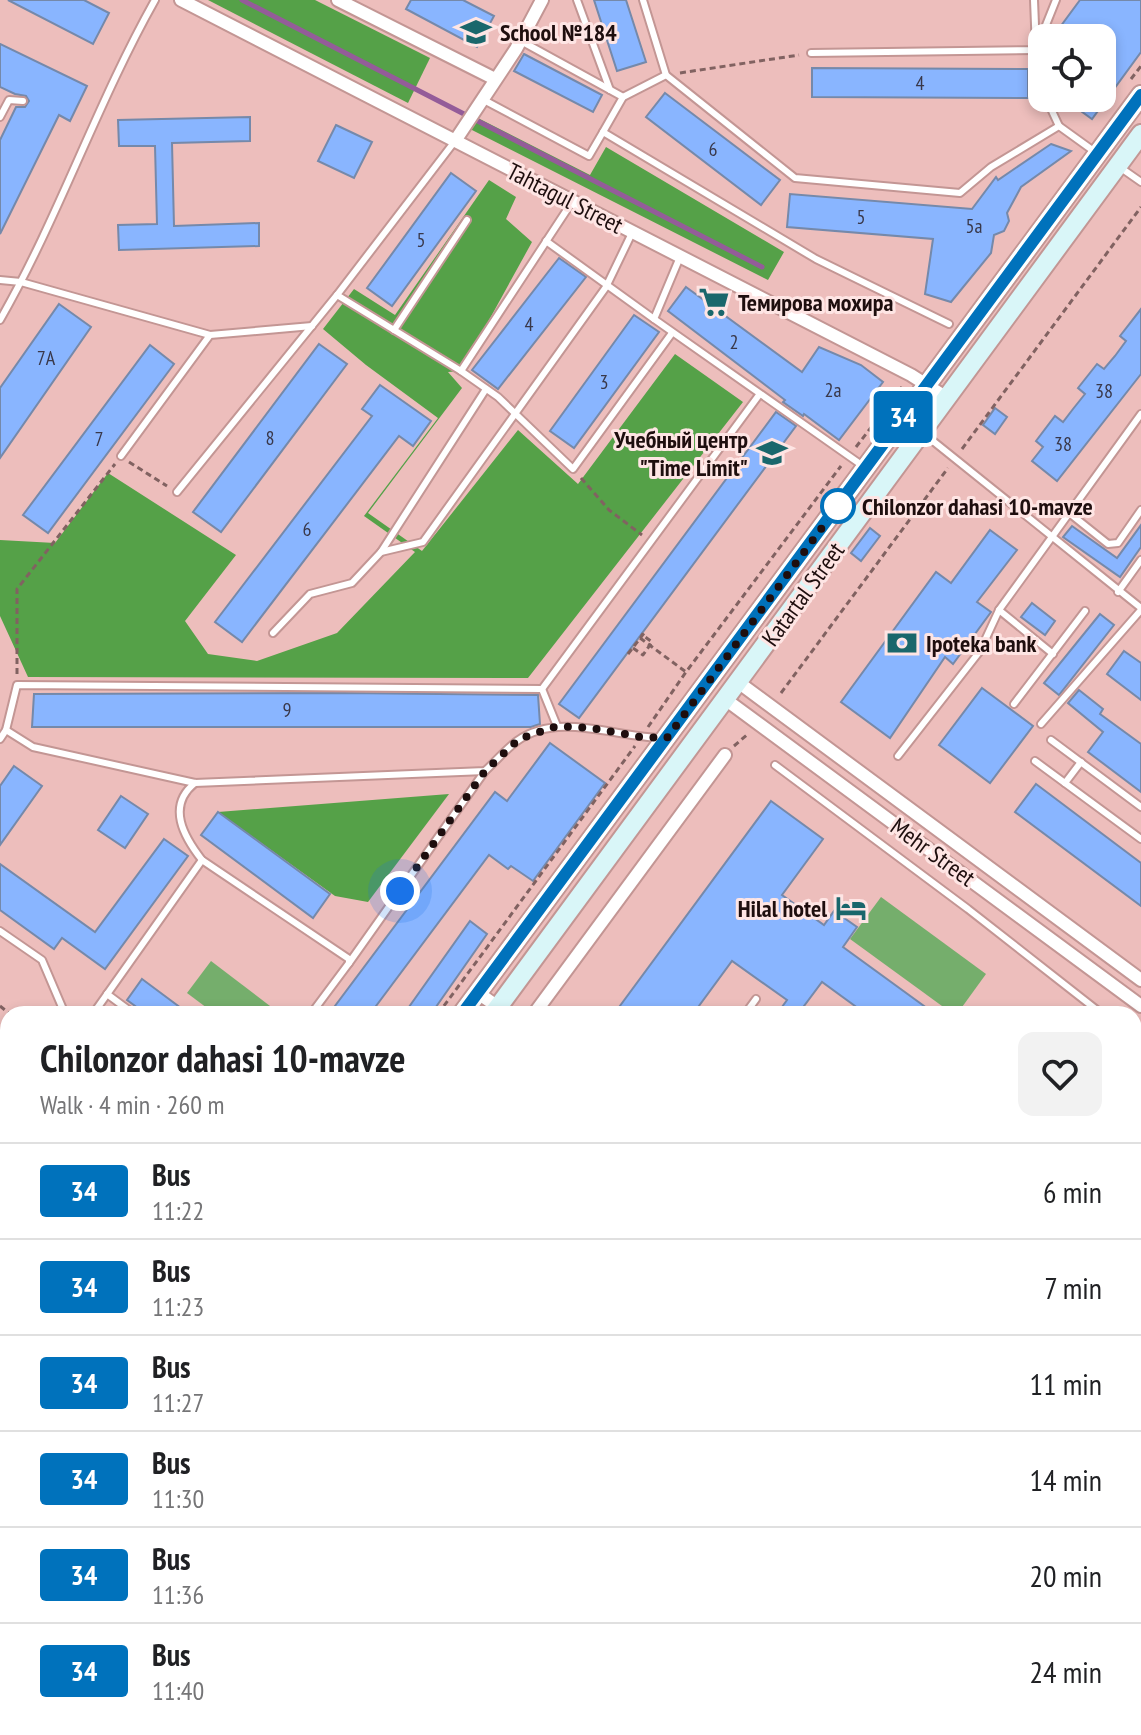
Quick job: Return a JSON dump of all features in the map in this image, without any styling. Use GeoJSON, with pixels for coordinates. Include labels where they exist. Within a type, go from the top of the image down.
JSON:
{"type":"FeatureCollection","features":[{"type":"Feature","properties":{"kind":"main road","name":"Katartal Street"},"geometry":{"type":"LineString","coordinates":[[468,1006],[865,468],[919,380],[1141,95]]}},
{"type":"Feature","properties":{"kind":"main road","name":"Katartal Street"},"geometry":{"type":"LineString","coordinates":[[504,1006],[725,699],[1141,134]]}},
{"type":"Feature","properties":{"kind":"main road"},"geometry":{"type":"LineString","coordinates":[[718,668],[738,682]]}},
{"type":"Feature","properties":{"kind":"main road"},"geometry":{"type":"LineString","coordinates":[[705,685],[738,682]]}},
{"type":"Feature","properties":{"kind":"main road"},"geometry":{"type":"LineString","coordinates":[[705,685],[725,699]]}},
{"type":"Feature","properties":{"kind":"street","name":"Tahtagul Street"},"geometry":{"type":"LineString","coordinates":[[181,0],[919,380],[947,398]]}},
{"type":"Feature","properties":{"kind":"street"},"geometry":{"type":"LineString","coordinates":[[338,0],[495,79]]}},
{"type":"Feature","properties":{"kind":"street"},"geometry":{"type":"LineString","coordinates":[[455,141],[521,40],[542,0]]}},
{"type":"Feature","properties":{"kind":"street","name":"Mehr Street"},"geometry":{"type":"LineString","coordinates":[[738,682],[1141,980]]}},
{"type":"Feature","properties":{"kind":"street","name":"Mehr Street"},"geometry":{"type":"LineString","coordinates":[[725,699],[1141,1006]]}},
{"type":"Feature","properties":{"kind":"street"},"geometry":{"type":"LineString","coordinates":[[540,1006],[725,755]]}},
{"type":"Feature","properties":{"kind":"street"},"geometry":{"type":"LineString","coordinates":[[478,993],[493,1006]]}},
{"type":"Feature","properties":{"kind":"lane"},"geometry":{"type":"LineString","coordinates":[[0,320],[21,282],[105,95],[155,0]]}},
{"type":"Feature","properties":{"kind":"lane"},"geometry":{"type":"LineString","coordinates":[[577,0],[610,90]]}},
{"type":"Feature","properties":{"kind":"lane"},"geometry":{"type":"LineString","coordinates":[[643,0],[666,75],[795,178],[960,193],[991,167],[1059,126]]}},
{"type":"Feature","properties":{"kind":"lane"},"geometry":{"type":"LineString","coordinates":[[1034,0],[1035,24]]}},
{"type":"Feature","properties":{"kind":"lane"},"geometry":{"type":"LineString","coordinates":[[1046,24],[1056,0]]}},
{"type":"Feature","properties":{"kind":"lane"},"geometry":{"type":"LineString","coordinates":[[521,40],[623,97]]}},
{"type":"Feature","properties":{"kind":"lane"},"geometry":{"type":"LineString","coordinates":[[811,53],[1028,50]]}},
{"type":"Feature","properties":{"kind":"lane"},"geometry":{"type":"LineString","coordinates":[[479,102],[589,156],[623,97],[666,75]]}},
{"type":"Feature","properties":{"kind":"lane"},"geometry":{"type":"LineString","coordinates":[[0,117],[9,100],[23,101]]}},
{"type":"Feature","properties":{"kind":"lane"},"geometry":{"type":"LineString","coordinates":[[1052,112],[1059,126],[1098,154]]}},
{"type":"Feature","properties":{"kind":"lane"},"geometry":{"type":"LineString","coordinates":[[603,132],[816,259],[949,324]]}},
{"type":"Feature","properties":{"kind":"lane"},"geometry":{"type":"LineString","coordinates":[[177,492],[337,295],[455,141]]}},
{"type":"Feature","properties":{"kind":"lane"},"geometry":{"type":"LineString","coordinates":[[1118,166],[1141,182]]}},
{"type":"Feature","properties":{"kind":"lane"},"geometry":{"type":"LineString","coordinates":[[461,371],[572,202]]}},
{"type":"Feature","properties":{"kind":"lane"},"geometry":{"type":"LineString","coordinates":[[394,330],[467,220]]}},
{"type":"Feature","properties":{"kind":"lane"},"geometry":{"type":"LineString","coordinates":[[381,552],[423,542],[606,287],[632,233]]}},
{"type":"Feature","properties":{"kind":"lane"},"geometry":{"type":"LineString","coordinates":[[546,241],[606,287],[865,468]]}},
{"type":"Feature","properties":{"kind":"lane"},"geometry":{"type":"LineString","coordinates":[[654,319],[680,257]]}},
{"type":"Feature","properties":{"kind":"lane"},"geometry":{"type":"LineString","coordinates":[[0,280],[21,282],[210,335],[312,326]]}},
{"type":"Feature","properties":{"kind":"lane"},"geometry":{"type":"LineString","coordinates":[[337,295],[486,389],[573,469],[672,333]]}},
{"type":"Feature","properties":{"kind":"lane"},"geometry":{"type":"LineString","coordinates":[[121,456],[210,335]]}},
{"type":"Feature","properties":{"kind":"lane"},"geometry":{"type":"LineString","coordinates":[[273,633],[310,594],[352,583],[381,552],[486,389]]}},
{"type":"Feature","properties":{"kind":"lane"},"geometry":{"type":"LineString","coordinates":[[542,689],[759,395]]}},
{"type":"Feature","properties":{"kind":"lane"},"geometry":{"type":"LineString","coordinates":[[898,756],[980,651],[999,610],[1141,414]]}},
{"type":"Feature","properties":{"kind":"lane"},"geometry":{"type":"LineString","coordinates":[[922,432],[1141,609],[1041,724]]}},
{"type":"Feature","properties":{"kind":"lane"},"geometry":{"type":"LineString","coordinates":[[1068,512],[1108,544],[1118,543],[1141,510]]}},
{"type":"Feature","properties":{"kind":"lane"},"geometry":{"type":"LineString","coordinates":[[1118,592],[1141,560]]}},
{"type":"Feature","properties":{"kind":"lane"},"geometry":{"type":"LineString","coordinates":[[999,610],[1053,654]]}},
{"type":"Feature","properties":{"kind":"lane"},"geometry":{"type":"LineString","coordinates":[[1014,704],[1085,611]]}},
{"type":"Feature","properties":{"kind":"lane"},"geometry":{"type":"LineString","coordinates":[[0,739],[6,730],[17,685],[542,689]]}},
{"type":"Feature","properties":{"kind":"lane"},"geometry":{"type":"LineString","coordinates":[[542,689],[557,726]]}},
{"type":"Feature","properties":{"kind":"lane"},"geometry":{"type":"LineString","coordinates":[[317,1006],[485,771],[519,739],[557,726],[667,738]]}},
{"type":"Feature","properties":{"kind":"lane"},"geometry":{"type":"LineString","coordinates":[[6,730],[33,747],[195,783],[485,771]]}},
{"type":"Feature","properties":{"kind":"lane"},"geometry":{"type":"LineString","coordinates":[[1051,740],[1141,807]]}},
{"type":"Feature","properties":{"kind":"lane"},"geometry":{"type":"LineString","coordinates":[[1035,761],[1141,839]]}},
{"type":"Feature","properties":{"kind":"lane"},"geometry":{"type":"LineString","coordinates":[[1065,783],[1081,762]]}},
{"type":"Feature","properties":{"kind":"lane"},"geometry":{"type":"LineString","coordinates":[[775,765],[1092,1006]]}},
{"type":"Feature","properties":{"kind":"lane"},"geometry":{"type":"LineString","coordinates":[[195,783],[183,797],[180,818],[186,840],[202,860],[348,959],[349,963]]}},
{"type":"Feature","properties":{"kind":"lane"},"geometry":{"type":"LineString","coordinates":[[99,1006],[202,860]]}},
{"type":"Feature","properties":{"kind":"lane"},"geometry":{"type":"LineString","coordinates":[[0,931],[42,960],[62,1006]]}},
{"type":"Feature","properties":{"kind":"lane"},"geometry":{"type":"LineString","coordinates":[[107,994],[123,1006]]}},
{"type":"Feature","properties":{"kind":"lane"},"geometry":{"type":"LineString","coordinates":[[751,1006],[756,999]]}},
{"type":"Feature","properties":{"kind":"path"},"geometry":{"type":"LineString","coordinates":[[666,75],[811,53]]}},
{"type":"Feature","properties":{"kind":"path"},"geometry":{"type":"LineString","coordinates":[[444,1006],[686,672],[849,456],[919,380]]}},
{"type":"Feature","properties":{"kind":"path"},"geometry":{"type":"LineString","coordinates":[[17,685],[17,589],[121,456],[177,492]]}},
{"type":"Feature","properties":{"kind":"path"},"geometry":{"type":"LineString","coordinates":[[573,469],[609,510],[651,542]]}},
{"type":"Feature","properties":{"kind":"path"},"geometry":{"type":"LineString","coordinates":[[641,637],[686,672]]}},
{"type":"Feature","properties":{"kind":"path"},"geometry":{"type":"LineString","coordinates":[[641,637],[648,648],[643,655],[631,649],[641,637]]}},
{"type":"Feature","properties":{"kind":"path"},"geometry":{"type":"LineString","coordinates":[[725,755],[749,733]]}},
{"type":"Feature","properties":{"kind":"green space"},"geometry":{"type":"Polygon","coordinates":[[[208,0],[315,0],[430,58],[408,103],[208,0]]]}},
{"type":"Feature","properties":{"kind":"green space"},"geometry":{"type":"Polygon","coordinates":[[[476,117],[590,175],[606,147],[784,252],[768,280],[470,129],[476,117]]]}},
{"type":"Feature","properties":{"kind":"green space"},"geometry":{"type":"Polygon","coordinates":[[[489,180],[516,197],[506,219],[532,242],[461,371],[448,372],[462,388],[368,513],[422,551],[518,430],[578,484],[675,354],[743,402],[528,678],[28,677],[0,616],[0,540],[55,543],[108,473],[236,555],[185,621],[208,654],[257,661],[337,633],[415,552],[364,516],[438,418],[323,329],[354,289],[395,315],[489,180]]]}},
{"type":"Feature","properties":{"kind":"green space"},"geometry":{"type":"Polygon","coordinates":[[[449,794],[368,902],[335,896],[218,812],[449,794]]]}},
{"type":"Feature","properties":{"kind":"green space"},"geometry":{"type":"Polygon","coordinates":[[[881,897],[986,974],[963,1006],[942,1006],[850,939],[881,897]]]}},
{"type":"Feature","properties":{"kind":"green space"},"geometry":{"type":"Polygon","coordinates":[[[211,961],[270,1006],[204,1006],[187,993],[211,961]]]}},
{"type":"Feature","properties":{"kind":"building"},"geometry":{"type":"Polygon","coordinates":[[[8,0],[84,0],[109,13],[93,44],[8,0]]]}},
{"type":"Feature","properties":{"kind":"building"},"geometry":{"type":"Polygon","coordinates":[[[411,0],[463,0],[494,16],[477,47],[406,9],[411,0]]]}},
{"type":"Feature","properties":{"kind":"building"},"geometry":{"type":"Polygon","coordinates":[[[594,0],[626,0],[646,62],[617,71],[594,0]]]}},
{"type":"Feature","properties":{"kind":"building"},"geometry":{"type":"Polygon","coordinates":[[[1080,0],[1141,0],[1141,52],[1116,86],[1116,24],[1062,24],[1080,0]]]}},
{"type":"Feature","properties":{"kind":"building"},"geometry":{"type":"Polygon","coordinates":[[[0,44],[87,86],[70,121],[59,115],[0,234],[0,140],[16,107],[25,107],[29,101],[26,96],[0,87],[0,44]]]}},
{"type":"Feature","properties":{"kind":"building"},"geometry":{"type":"Polygon","coordinates":[[[524,54],[602,95],[593,112],[514,71],[524,54]]]}},
{"type":"Feature","properties":{"kind":"building"},"geometry":{"type":"Polygon","coordinates":[[[812,68],[1028,69],[1028,98],[812,97],[812,68]]]}},
{"type":"Feature","properties":{"kind":"building"},"geometry":{"type":"Polygon","coordinates":[[[665,93],[780,180],[761,205],[646,117],[665,93]]]}},
{"type":"Feature","properties":{"kind":"building"},"geometry":{"type":"Polygon","coordinates":[[[1082,112],[1097,112],[1092,119],[1082,112]]]}},
{"type":"Feature","properties":{"kind":"building"},"geometry":{"type":"Polygon","coordinates":[[[250,117],[250,141],[172,143],[174,226],[259,223],[259,246],[119,250],[118,225],[157,224],[155,146],[119,146],[118,120],[250,117]]]}},
{"type":"Feature","properties":{"kind":"building"},"geometry":{"type":"Polygon","coordinates":[[[336,125],[372,142],[354,178],[318,161],[336,125]]]}},
{"type":"Feature","properties":{"kind":"building"},"geometry":{"type":"Polygon","coordinates":[[[1051,144],[1071,151],[1021,187],[1007,213],[1009,221],[1004,231],[994,235],[991,253],[951,302],[925,294],[933,239],[787,227],[790,194],[972,209],[996,177],[998,180],[1051,144]]]}},
{"type":"Feature","properties":{"kind":"building"},"geometry":{"type":"Polygon","coordinates":[[[451,173],[476,191],[392,306],[367,288],[451,173]]]}},
{"type":"Feature","properties":{"kind":"building"},"geometry":{"type":"Polygon","coordinates":[[[559,258],[586,277],[498,389],[472,370],[559,258]]]}},
{"type":"Feature","properties":{"kind":"building"},"geometry":{"type":"Polygon","coordinates":[[[686,287],[802,372],[819,347],[861,365],[883,382],[839,440],[783,402],[785,400],[668,311],[686,287]]]}},
{"type":"Feature","properties":{"kind":"building"},"geometry":{"type":"Polygon","coordinates":[[[59,304],[91,327],[0,458],[0,388],[59,304]]]}},
{"type":"Feature","properties":{"kind":"building"},"geometry":{"type":"Polygon","coordinates":[[[1141,309],[1141,374],[1057,481],[1032,461],[1043,447],[1036,441],[1055,416],[1063,422],[1085,394],[1078,388],[1097,364],[1104,369],[1115,356],[1126,341],[1120,336],[1141,309]]]}},
{"type":"Feature","properties":{"kind":"building"},"geometry":{"type":"Polygon","coordinates":[[[634,315],[659,332],[574,448],[550,431],[634,315]]]}},
{"type":"Feature","properties":{"kind":"building"},"geometry":{"type":"Polygon","coordinates":[[[319,344],[347,364],[221,532],[193,512],[319,344]]]}},
{"type":"Feature","properties":{"kind":"building"},"geometry":{"type":"Polygon","coordinates":[[[150,345],[174,364],[48,533],[23,515],[150,345]]]}},
{"type":"Feature","properties":{"kind":"building"},"geometry":{"type":"Polygon","coordinates":[[[380,385],[431,421],[413,446],[399,436],[242,642],[215,622],[372,416],[362,409],[380,385]]]}},
{"type":"Feature","properties":{"kind":"building"},"geometry":{"type":"Polygon","coordinates":[[[995,408],[1007,417],[995,434],[983,425],[995,408]]]}},
{"type":"Feature","properties":{"kind":"building"},"geometry":{"type":"Polygon","coordinates":[[[776,412],[796,426],[579,718],[559,704],[776,412]]]}},
{"type":"Feature","properties":{"kind":"building"},"geometry":{"type":"Polygon","coordinates":[[[1141,525],[1141,547],[1120,577],[1063,537],[1072,526],[1117,558],[1141,525]]]}},
{"type":"Feature","properties":{"kind":"building","name":"Chilonzor dahasi 10-mavze"},"geometry":{"type":"Polygon","coordinates":[[[870,528],[880,536],[861,561],[851,553],[870,528]]]}},
{"type":"Feature","properties":{"kind":"building"},"geometry":{"type":"Polygon","coordinates":[[[990,530],[1017,550],[977,602],[991,612],[953,664],[945,657],[890,738],[841,702],[936,572],[951,583],[990,530]]]}},
{"type":"Feature","properties":{"kind":"building"},"geometry":{"type":"Polygon","coordinates":[[[1032,603],[1055,621],[1045,635],[1021,617],[1032,603]]]}},
{"type":"Feature","properties":{"kind":"building"},"geometry":{"type":"Polygon","coordinates":[[[1100,614],[1114,625],[1059,695],[1044,683],[1100,614]]]}},
{"type":"Feature","properties":{"kind":"building"},"geometry":{"type":"Polygon","coordinates":[[[1124,651],[1141,663],[1141,700],[1107,674],[1124,651]]]}},
{"type":"Feature","properties":{"kind":"building"},"geometry":{"type":"Polygon","coordinates":[[[982,688],[1033,726],[990,783],[939,745],[982,688]]]}},
{"type":"Feature","properties":{"kind":"building"},"geometry":{"type":"Polygon","coordinates":[[[1079,690],[1103,709],[1100,714],[1141,744],[1141,792],[1088,752],[1103,732],[1068,703],[1079,690]]]}},
{"type":"Feature","properties":{"kind":"building"},"geometry":{"type":"Polygon","coordinates":[[[34,694],[538,695],[540,724],[531,727],[32,727],[34,694]]]}},
{"type":"Feature","properties":{"kind":"building"},"geometry":{"type":"Polygon","coordinates":[[[550,743],[605,783],[533,881],[489,855],[376,1006],[335,1006],[495,792],[507,801],[550,743]]]}},
{"type":"Feature","properties":{"kind":"building"},"geometry":{"type":"Polygon","coordinates":[[[14,766],[42,786],[0,845],[0,786],[14,766]]]}},
{"type":"Feature","properties":{"kind":"building"},"geometry":{"type":"Polygon","coordinates":[[[1036,784],[1141,863],[1141,906],[1015,812],[1036,784]]]}},
{"type":"Feature","properties":{"kind":"building"},"geometry":{"type":"Polygon","coordinates":[[[121,796],[148,814],[125,848],[98,830],[121,796]]]}},
{"type":"Feature","properties":{"kind":"building"},"geometry":{"type":"Polygon","coordinates":[[[771,801],[823,839],[782,895],[824,925],[834,911],[857,927],[843,947],[924,1006],[855,1006],[822,982],[804,1006],[783,1006],[787,1000],[732,961],[699,1006],[620,1006],[771,801]]]}},
{"type":"Feature","properties":{"kind":"building"},"geometry":{"type":"Polygon","coordinates":[[[218,812],[330,894],[313,918],[201,835],[218,812]]]}},
{"type":"Feature","properties":{"kind":"building"},"geometry":{"type":"Polygon","coordinates":[[[164,839],[188,856],[105,969],[62,938],[54,949],[0,910],[0,864],[95,932],[164,839]]]}},
{"type":"Feature","properties":{"kind":"building"},"geometry":{"type":"Polygon","coordinates":[[[470,921],[487,934],[437,1006],[410,1006],[470,921]]]}},
{"type":"Feature","properties":{"kind":"building"},"geometry":{"type":"Polygon","coordinates":[[[142,979],[178,1006],[135,1006],[127,1000],[142,979]]]}},
{"type":"Feature","properties":{"kind":"waterway"},"geometry":{"type":"LineString","coordinates":[[242,0],[762,267]]}},
{"type":"Feature","properties":{"kind":"bus line","name":"34"},"geometry":{"type":"LineString","coordinates":[[468,1006],[1141,95]]}},
{"type":"Feature","properties":{"kind":"place","name":"School №184"},"geometry":{"type":"Point","coordinates":[476,32]}},
{"type":"Feature","properties":{"kind":"place","name":"Темирова мохира"},"geometry":{"type":"Point","coordinates":[714,302]}},
{"type":"Feature","properties":{"kind":"place","name":"Учебный центр \"Time Limit\""},"geometry":{"type":"Point","coordinates":[772,453]}},
{"type":"Feature","properties":{"kind":"place","name":"Chilonzor dahasi 10-mavze"},"geometry":{"type":"Point","coordinates":[838,506]}},
{"type":"Feature","properties":{"kind":"place","name":"Ipoteka bank"},"geometry":{"type":"Point","coordinates":[902,643]}},
{"type":"Feature","properties":{"kind":"place","name":"Hilal hotel"},"geometry":{"type":"Point","coordinates":[851,908]}},
{"type":"Feature","properties":{"kind":"route"},"geometry":{"type":"LineString","coordinates":[[400,891],[485,771],[519,739],[557,726],[667,738],[838,506]]}}]}
